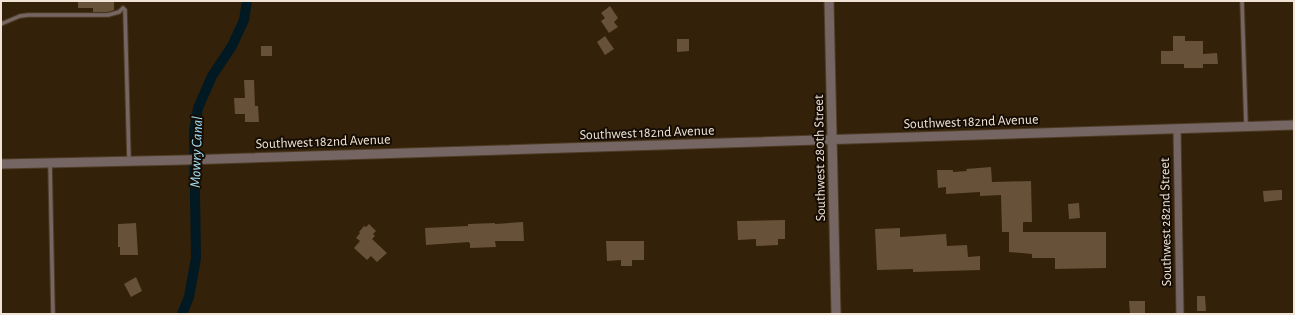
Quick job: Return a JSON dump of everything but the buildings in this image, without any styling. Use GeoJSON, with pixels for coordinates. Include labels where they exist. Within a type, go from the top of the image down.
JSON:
{"type":"FeatureCollection","features":[{"type":"Feature","properties":{"kind":"street","name":"Southwest 280th Street"},"geometry":{"type":"LineString","coordinates":[[829,1],[836,314]]}},
{"type":"Feature","properties":{"kind":"street","name":"Southwest 182nd Avenue"},"geometry":{"type":"LineString","coordinates":[[1,164],[184,160],[1294,125]]}},
{"type":"Feature","properties":{"kind":"street","name":"Southwest 282nd Street"},"geometry":{"type":"LineString","coordinates":[[1177,129],[1180,314]]}},
{"type":"Feature","properties":{"kind":"lane"},"geometry":{"type":"LineString","coordinates":[[1242,1],[1246,126]]}},
{"type":"Feature","properties":{"kind":"lane"},"geometry":{"type":"LineString","coordinates":[[1,24],[20,16],[108,15],[119,12],[123,8],[125,10],[129,161]]}},
{"type":"Feature","properties":{"kind":"lane"},"geometry":{"type":"LineString","coordinates":[[50,163],[53,314]]}},
{"type":"Feature","properties":{"kind":"waterway","name":"Mowry Canal"},"geometry":{"type":"LineString","coordinates":[[182,314],[189,297],[196,258],[194,131],[198,108],[212,76],[232,46],[244,20],[247,1]]}}]}
